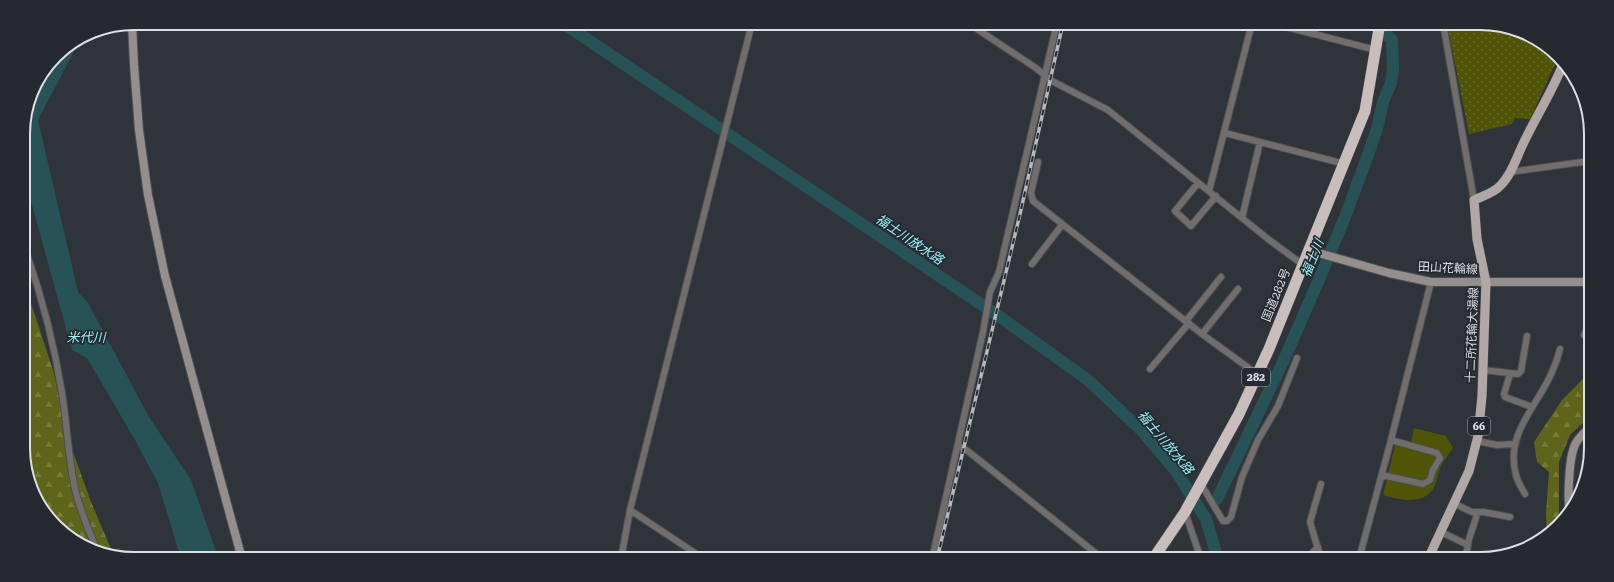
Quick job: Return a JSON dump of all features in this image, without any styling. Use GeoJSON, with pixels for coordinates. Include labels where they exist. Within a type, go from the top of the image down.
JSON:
{"type":"FeatureCollection","features":[{"type":"Feature","properties":{"kind":"highway","name":"国道282号"},"geometry":{"type":"LineString","coordinates":[[1158,552],[1185,512],[1232,426],[1257,374],[1345,164],[1365,111],[1379,30]]}},
{"type":"Feature","properties":{"kind":"main road"},"geometry":{"type":"LineString","coordinates":[[1474,200],[1492,192],[1501,185],[1510,172],[1561,70]]}},
{"type":"Feature","properties":{"kind":"main road","name":"十二所花輪大湯線"},"geometry":{"type":"LineString","coordinates":[[1431,552],[1470,471],[1477,441],[1483,370],[1486,282],[1477,239],[1474,200]]}},
{"type":"Feature","properties":{"kind":"street"},"geometry":{"type":"LineString","coordinates":[[132,30],[139,123],[148,195],[166,276],[240,552]]}},
{"type":"Feature","properties":{"kind":"street"},"geometry":{"type":"LineString","coordinates":[[622,552],[630,510],[750,30]]}},
{"type":"Feature","properties":{"kind":"street"},"geometry":{"type":"LineString","coordinates":[[979,30],[1036,68],[1044,76],[1108,110],[1198,183],[1210,190],[1242,218],[1302,264]]}},
{"type":"Feature","properties":{"kind":"street"},"geometry":{"type":"LineString","coordinates":[[934,552],[990,292],[999,272],[1055,30]]}},
{"type":"Feature","properties":{"kind":"street"},"geometry":{"type":"LineString","coordinates":[[1210,190],[1250,30]]}},
{"type":"Feature","properties":{"kind":"street"},"geometry":{"type":"LineString","coordinates":[[1298,30],[1376,50]]}},
{"type":"Feature","properties":{"kind":"street"},"geometry":{"type":"LineString","coordinates":[[1314,34],[1315,30]]}},
{"type":"Feature","properties":{"kind":"street"},"geometry":{"type":"LineString","coordinates":[[1444,30],[1474,200]]}},
{"type":"Feature","properties":{"kind":"street"},"geometry":{"type":"LineString","coordinates":[[1225,133],[1345,164]]}},
{"type":"Feature","properties":{"kind":"street"},"geometry":{"type":"LineString","coordinates":[[1242,218],[1260,142]]}},
{"type":"Feature","properties":{"kind":"street"},"geometry":{"type":"LineString","coordinates":[[1038,162],[1031,193],[1032,202],[1202,334],[1257,374]]}},
{"type":"Feature","properties":{"kind":"street"},"geometry":{"type":"LineString","coordinates":[[1510,172],[1584,163]]}},
{"type":"Feature","properties":{"kind":"street"},"geometry":{"type":"LineString","coordinates":[[1198,183],[1175,211],[1191,226],[1216,196]]}},
{"type":"Feature","properties":{"kind":"street"},"geometry":{"type":"LineString","coordinates":[[1032,264],[1062,225]]}},
{"type":"Feature","properties":{"kind":"street","name":"田山花輪線"},"geometry":{"type":"LineString","coordinates":[[1308,250],[1389,273],[1431,282],[1584,282]]}},
{"type":"Feature","properties":{"kind":"street"},"geometry":{"type":"LineString","coordinates":[[30,262],[36,279],[62,391],[66,418],[68,451],[74,485],[84,519],[94,543]]}},
{"type":"Feature","properties":{"kind":"street"},"geometry":{"type":"LineString","coordinates":[[1150,369],[1221,277]]}},
{"type":"Feature","properties":{"kind":"street"},"geometry":{"type":"LineString","coordinates":[[1361,552],[1431,282]]}},
{"type":"Feature","properties":{"kind":"street"},"geometry":{"type":"LineString","coordinates":[[1202,334],[1238,289]]}},
{"type":"Feature","properties":{"kind":"street"},"geometry":{"type":"LineString","coordinates":[[1483,370],[1518,374],[1521,370],[1527,336]]}},
{"type":"Feature","properties":{"kind":"street"},"geometry":{"type":"LineString","coordinates":[[1525,494],[1516,476],[1513,460],[1514,444],[1532,406],[1554,368],[1560,349]]}},
{"type":"Feature","properties":{"kind":"street"},"geometry":{"type":"LineString","coordinates":[[1200,484],[1223,521],[1227,521],[1231,517],[1242,477],[1258,440],[1278,406],[1298,358]]}},
{"type":"Feature","properties":{"kind":"street"},"geometry":{"type":"LineString","coordinates":[[1510,374],[1504,394],[1505,397],[1532,406]]}},
{"type":"Feature","properties":{"kind":"street"},"geometry":{"type":"LineString","coordinates":[[1569,501],[1568,495],[1573,453],[1576,442],[1584,434]]}},
{"type":"Feature","properties":{"kind":"street"},"geometry":{"type":"LineString","coordinates":[[1382,474],[1424,484],[1430,480],[1433,470],[1440,458],[1437,453],[1391,440]]}},
{"type":"Feature","properties":{"kind":"street"},"geometry":{"type":"LineString","coordinates":[[1477,441],[1497,445],[1514,444]]}},
{"type":"Feature","properties":{"kind":"street"},"geometry":{"type":"LineString","coordinates":[[958,445],[969,452],[1094,552]]}},
{"type":"Feature","properties":{"kind":"street"},"geometry":{"type":"LineString","coordinates":[[1319,552],[1310,522],[1321,484]]}},
{"type":"Feature","properties":{"kind":"street"},"geometry":{"type":"LineString","coordinates":[[1454,504],[1472,512],[1510,517]]}},
{"type":"Feature","properties":{"kind":"street"},"geometry":{"type":"LineString","coordinates":[[630,510],[693,552]]}},
{"type":"Feature","properties":{"kind":"street"},"geometry":{"type":"LineString","coordinates":[[1185,512],[1199,552]]}},
{"type":"Feature","properties":{"kind":"street"},"geometry":{"type":"LineString","coordinates":[[1467,552],[1477,512]]}},
{"type":"Feature","properties":{"kind":"street"},"geometry":{"type":"LineString","coordinates":[[1441,532],[1468,545]]}},
{"type":"Feature","properties":{"kind":"street"},"geometry":{"type":"LineString","coordinates":[[1313,552],[1318,547]]}},
{"type":"Feature","properties":{"kind":"shaded area"},"geometry":{"type":"Polygon","coordinates":[[[1448,30],[1480,30],[1507,34],[1532,44],[1555,64],[1530,119],[1515,118],[1512,124],[1469,134],[1448,30]]]}},
{"type":"Feature","properties":{"kind":"shaded area"},"geometry":{"type":"Polygon","coordinates":[[[1414,428],[1446,436],[1453,448],[1441,466],[1434,487],[1430,493],[1424,497],[1411,500],[1396,499],[1383,495],[1395,445],[1398,444],[1410,447],[1414,428]]]}},
{"type":"Feature","properties":{"kind":"green space"},"geometry":{"type":"Polygon","coordinates":[[[30,300],[53,370],[72,449],[91,502],[111,549],[88,541],[66,526],[48,506],[36,481],[32,468],[30,448],[30,300]]]}},
{"type":"Feature","properties":{"kind":"green space"},"geometry":{"type":"Polygon","coordinates":[[[1584,378],[1584,422],[1570,435],[1559,462],[1559,514],[1547,527],[1546,513],[1549,472],[1537,462],[1534,442],[1562,400],[1584,378]]]}},
{"type":"Feature","properties":{"kind":"water","name":"米代川"},"geometry":{"type":"Polygon","coordinates":[[[75,49],[38,120],[78,292],[88,303],[149,417],[191,480],[216,552],[179,552],[158,483],[135,440],[87,358],[72,350],[30,198],[30,128],[34,107],[44,82],[56,66],[75,49]]]}},
{"type":"Feature","properties":{"kind":"waterway","name":"福士川放水路"},"geometry":{"type":"LineString","coordinates":[[573,30],[1003,319],[1088,380],[1142,431],[1176,471],[1206,519],[1216,552]]}},
{"type":"Feature","properties":{"kind":"waterway","name":"福士川"},"geometry":{"type":"LineString","coordinates":[[1217,499],[1283,362],[1321,275],[1345,217],[1377,129],[1383,102],[1391,83],[1393,69],[1392,40],[1382,30]]}},
{"type":"Feature","properties":{"kind":"railway"},"geometry":{"type":"LineString","coordinates":[[939,552],[1020,214],[1061,30]]}}]}
